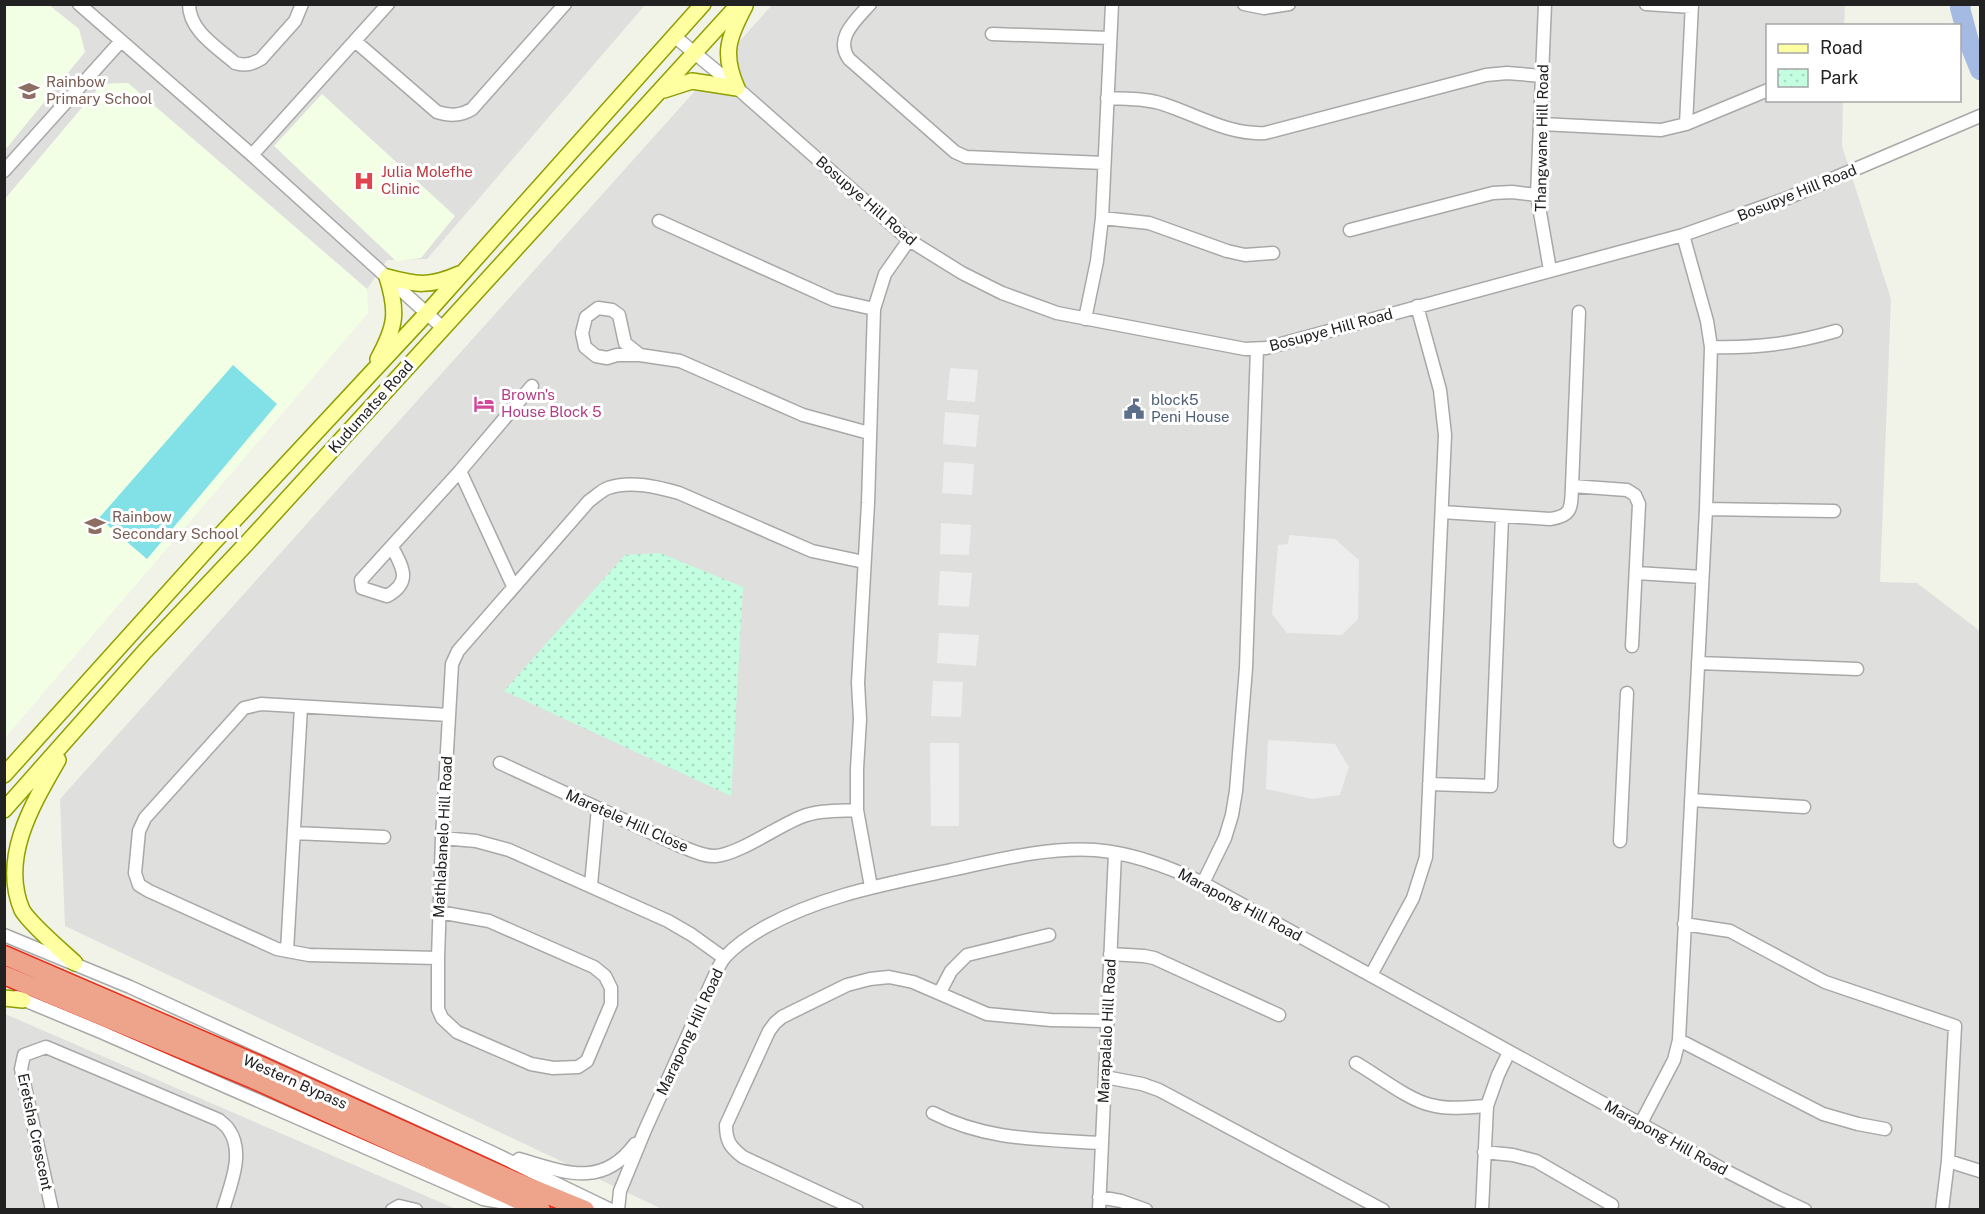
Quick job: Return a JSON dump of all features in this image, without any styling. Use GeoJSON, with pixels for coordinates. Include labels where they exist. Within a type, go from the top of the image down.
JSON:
{"type":"FeatureCollection","features":[{"type":"Feature","properties":{"kind":"highway","name":"Western Bypass"},"geometry":{"type":"LineString","coordinates":[[4,955],[259,1065],[512,1180],[585,1209]]}},
{"type":"Feature","properties":{"kind":"highway","name":"Western Bypass"},"geometry":{"type":"LineString","coordinates":[[4,975],[253,1079],[539,1209]]}},
{"type":"Feature","properties":{"kind":"main road","name":"Kudumatse Road"},"geometry":{"type":"LineString","coordinates":[[4,775],[213,543],[367,380],[703,4]]}},
{"type":"Feature","properties":{"kind":"main road","name":"Kudumatse Road"},"geometry":{"type":"LineString","coordinates":[[4,810],[145,651],[247,543],[739,4]]}},
{"type":"Feature","properties":{"kind":"main road"},"geometry":{"type":"LineString","coordinates":[[737,88],[729,68],[728,45],[745,4]]}},
{"type":"Feature","properties":{"kind":"main road"},"geometry":{"type":"LineString","coordinates":[[661,92],[692,81],[737,88]]}},
{"type":"Feature","properties":{"kind":"main road"},"geometry":{"type":"LineString","coordinates":[[387,277],[424,285],[437,283],[465,271]]}},
{"type":"Feature","properties":{"kind":"main road"},"geometry":{"type":"LineString","coordinates":[[367,380],[387,342],[394,321],[394,305],[387,277]]}},
{"type":"Feature","properties":{"kind":"main road"},"geometry":{"type":"LineString","coordinates":[[72,734],[16,835],[11,886],[23,912],[75,963]]}},
{"type":"Feature","properties":{"kind":"main road"},"geometry":{"type":"LineString","coordinates":[[4,998],[23,1000]]}},
{"type":"Feature","properties":{"kind":"street"},"geometry":{"type":"LineString","coordinates":[[79,4],[252,155],[443,328]]}},
{"type":"Feature","properties":{"kind":"street"},"geometry":{"type":"LineString","coordinates":[[189,4],[192,21],[198,30],[234,63],[241,65],[261,59],[295,21],[302,4]]}},
{"type":"Feature","properties":{"kind":"street"},"geometry":{"type":"LineString","coordinates":[[252,155],[388,4]]}},
{"type":"Feature","properties":{"kind":"street"},"geometry":{"type":"LineString","coordinates":[[355,41],[437,112],[448,116],[463,114],[472,109],[565,4]]}},
{"type":"Feature","properties":{"kind":"street"},"geometry":{"type":"LineString","coordinates":[[870,4],[846,32],[844,52],[849,59],[955,152],[978,159],[1104,163]]}},
{"type":"Feature","properties":{"kind":"street"},"geometry":{"type":"LineString","coordinates":[[1084,319],[1097,261],[1102,218],[1112,4]]}},
{"type":"Feature","properties":{"kind":"street"},"geometry":{"type":"LineString","coordinates":[[1244,4],[1264,8],[1289,4]]}},
{"type":"Feature","properties":{"kind":"street","name":"Thangwane Hill Road"},"geometry":{"type":"LineString","coordinates":[[1545,4],[1538,195],[1550,270]]}},
{"type":"Feature","properties":{"kind":"street"},"geometry":{"type":"LineString","coordinates":[[1646,4],[1692,6],[1686,124]]}},
{"type":"Feature","properties":{"kind":"street"},"geometry":{"type":"LineString","coordinates":[[992,33],[1110,38]]}},
{"type":"Feature","properties":{"kind":"street","name":"Bosupye Hill Road"},"geometry":{"type":"LineString","coordinates":[[674,36],[737,88],[909,240],[952,268],[1002,293],[1057,313],[1245,349],[1257,349],[1683,236],[1785,198],[1980,116]]}},
{"type":"Feature","properties":{"kind":"street"},"geometry":{"type":"LineString","coordinates":[[4,171],[121,41]]}},
{"type":"Feature","properties":{"kind":"street"},"geometry":{"type":"LineString","coordinates":[[1107,98],[1161,103],[1226,128],[1252,134],[1282,129],[1486,75],[1506,73],[1543,76]]}},
{"type":"Feature","properties":{"kind":"street"},"geometry":{"type":"LineString","coordinates":[[1541,124],[1661,130],[1686,124],[1766,90]]}},
{"type":"Feature","properties":{"kind":"street"},"geometry":{"type":"LineString","coordinates":[[1350,230],[1493,193],[1538,195]]}},
{"type":"Feature","properties":{"kind":"street"},"geometry":{"type":"LineString","coordinates":[[1102,218],[1149,224],[1245,255],[1273,253]]}},
{"type":"Feature","properties":{"kind":"street"},"geometry":{"type":"LineString","coordinates":[[659,221],[834,300],[874,309]]}},
{"type":"Feature","properties":{"kind":"street"},"geometry":{"type":"LineString","coordinates":[[1641,1124],[1674,1060],[1679,1040],[1706,509],[1710,347],[1707,321],[1683,236]]}},
{"type":"Feature","properties":{"kind":"street"},"geometry":{"type":"LineString","coordinates":[[871,887],[857,810],[856,769],[860,719],[858,682],[874,309],[885,274],[909,240]]}},
{"type":"Feature","properties":{"kind":"street"},"geometry":{"type":"LineString","coordinates":[[1371,975],[1413,898],[1426,857],[1445,435],[1440,390],[1417,306]]}},
{"type":"Feature","properties":{"kind":"street"},"geometry":{"type":"LineString","coordinates":[[640,355],[625,343],[619,315],[612,310],[598,308],[586,317],[582,333],[585,346],[596,356],[607,358],[640,355],[680,361],[803,415],[869,433]]}},
{"type":"Feature","properties":{"kind":"street"},"geometry":{"type":"LineString","coordinates":[[1442,512],[1502,517],[1563,518],[1568,513],[1571,505],[1579,312]]}},
{"type":"Feature","properties":{"kind":"street"},"geometry":{"type":"LineString","coordinates":[[1710,347],[1750,348],[1776,345],[1836,331]]}},
{"type":"Feature","properties":{"kind":"street"},"geometry":{"type":"LineString","coordinates":[[1203,883],[1225,838],[1236,791],[1250,587],[1257,349]]}},
{"type":"Feature","properties":{"kind":"street"},"geometry":{"type":"LineString","coordinates":[[392,547],[532,386]]}},
{"type":"Feature","properties":{"kind":"street"},"geometry":{"type":"LineString","coordinates":[[460,471],[513,586]]}},
{"type":"Feature","properties":{"kind":"street","name":"Mathlabanelo Hill Road"},"geometry":{"type":"LineString","coordinates":[[439,912],[489,921],[594,968],[605,976],[611,988],[611,1004],[586,1061],[578,1067],[568,1069],[531,1064],[448,1026],[438,1009],[438,958],[439,912],[442,838],[452,664],[458,651],[589,501],[608,488],[629,485],[656,487],[679,493],[813,551],[864,562]]}},
{"type":"Feature","properties":{"kind":"street"},"geometry":{"type":"LineString","coordinates":[[1572,486],[1627,490],[1635,495],[1639,504],[1632,646]]}},
{"type":"Feature","properties":{"kind":"street"},"geometry":{"type":"LineString","coordinates":[[1706,509],[1834,511]]}},
{"type":"Feature","properties":{"kind":"street"},"geometry":{"type":"LineString","coordinates":[[1429,784],[1491,786],[1502,517]]}},
{"type":"Feature","properties":{"kind":"street"},"geometry":{"type":"LineString","coordinates":[[1636,573],[1702,577]]}},
{"type":"Feature","properties":{"kind":"street"},"geometry":{"type":"LineString","coordinates":[[1698,663],[1857,669]]}},
{"type":"Feature","properties":{"kind":"street"},"geometry":{"type":"LineString","coordinates":[[1620,841],[1627,693]]}},
{"type":"Feature","properties":{"kind":"street"},"geometry":{"type":"LineString","coordinates":[[438,958],[309,955],[271,947],[149,891],[139,885],[135,873],[139,831],[145,818],[244,708],[261,704],[449,715]]}},
{"type":"Feature","properties":{"kind":"street"},"geometry":{"type":"LineString","coordinates":[[287,951],[301,707]]}},
{"type":"Feature","properties":{"kind":"street","name":"Maretele Hill Close"},"geometry":{"type":"LineString","coordinates":[[500,763],[693,851],[716,856],[730,852],[802,816],[857,810]]}},
{"type":"Feature","properties":{"kind":"street"},"geometry":{"type":"LineString","coordinates":[[1691,800],[1804,807]]}},
{"type":"Feature","properties":{"kind":"street"},"geometry":{"type":"LineString","coordinates":[[591,885],[598,808]]}},
{"type":"Feature","properties":{"kind":"street"},"geometry":{"type":"LineString","coordinates":[[294,833],[384,837]]}},
{"type":"Feature","properties":{"kind":"street"},"geometry":{"type":"LineString","coordinates":[[442,838],[493,845],[591,885],[668,921],[724,958]]}},
{"type":"Feature","properties":{"kind":"street","name":"Marapong Hill Road"},"geometry":{"type":"LineString","coordinates":[[618,1209],[621,1191],[645,1130],[714,977],[724,958],[736,946],[798,910],[825,900],[871,887],[1029,853],[1068,850],[1115,853],[1147,860],[1203,883],[1738,1177],[1805,1209]]}},
{"type":"Feature","properties":{"kind":"street","name":"Marapalalo Hill Road"},"geometry":{"type":"LineString","coordinates":[[1099,1203],[1115,853]]}},
{"type":"Feature","properties":{"kind":"street"},"geometry":{"type":"LineString","coordinates":[[1684,924],[1730,931],[1825,982],[1955,1026],[1948,1161],[1942,1209]]}},
{"type":"Feature","properties":{"kind":"street"},"geometry":{"type":"LineString","coordinates":[[4,935],[75,963],[611,1209]]}},
{"type":"Feature","properties":{"kind":"street"},"geometry":{"type":"LineString","coordinates":[[940,992],[951,971],[967,955],[1050,935]]}},
{"type":"Feature","properties":{"kind":"street"},"geometry":{"type":"LineString","coordinates":[[1110,954],[1154,958],[1279,1016]]}},
{"type":"Feature","properties":{"kind":"street"},"geometry":{"type":"LineString","coordinates":[[857,1209],[743,1157],[732,1149],[726,1139],[726,1125],[769,1031],[782,1017],[847,985],[889,977],[913,982],[940,992],[957,1002],[987,1014],[1051,1020],[1107,1021]]}},
{"type":"Feature","properties":{"kind":"street"},"geometry":{"type":"LineString","coordinates":[[4,993],[101,1032],[483,1199],[539,1209]]}},
{"type":"Feature","properties":{"kind":"street"},"geometry":{"type":"LineString","coordinates":[[1679,1040],[1823,1114],[1885,1129]]}},
{"type":"Feature","properties":{"kind":"street","name":"Eretsha Crescent"},"geometry":{"type":"LineString","coordinates":[[51,1209],[21,1069],[24,1055],[46,1047],[219,1120],[230,1130],[235,1144],[236,1158],[223,1209]]}},
{"type":"Feature","properties":{"kind":"street"},"geometry":{"type":"LineString","coordinates":[[1482,1209],[1488,1106],[1498,1075],[1509,1052]]}},
{"type":"Feature","properties":{"kind":"street"},"geometry":{"type":"LineString","coordinates":[[1356,1063],[1417,1100],[1430,1105],[1446,1108],[1488,1106]]}},
{"type":"Feature","properties":{"kind":"street"},"geometry":{"type":"LineString","coordinates":[[1105,1077],[1142,1084],[1159,1090],[1383,1209]]}},
{"type":"Feature","properties":{"kind":"street"},"geometry":{"type":"LineString","coordinates":[[933,1113],[953,1123],[986,1134],[1101,1143]]}},
{"type":"Feature","properties":{"kind":"street"},"geometry":{"type":"LineString","coordinates":[[491,1152],[566,1172],[592,1174],[615,1164],[629,1152],[645,1130]]}},
{"type":"Feature","properties":{"kind":"street"},"geometry":{"type":"LineString","coordinates":[[1484,1152],[1514,1155],[1536,1161],[1612,1205]]}},
{"type":"Feature","properties":{"kind":"street"},"geometry":{"type":"LineString","coordinates":[[1948,1161],[1980,1171]]}},
{"type":"Feature","properties":{"kind":"street"},"geometry":{"type":"LineString","coordinates":[[1099,1203],[1121,1200],[1146,1209]]}},
{"type":"Feature","properties":{"kind":"street"},"geometry":{"type":"LineString","coordinates":[[396,1208],[416,1209]]}},
{"type":"Feature","properties":{"kind":"shaded area","name":"Rainbow Primary School"},"geometry":{"type":"Polygon","coordinates":[[[5,4],[49,5],[79,29],[85,52],[5,150],[5,4]]]}},
{"type":"Feature","properties":{"kind":"shaded area"},"geometry":{"type":"Polygon","coordinates":[[[5,5],[645,5],[427,259],[387,260],[367,289],[128,83],[102,84],[5,199],[5,5]]]}},
{"type":"Feature","properties":{"kind":"shaded area"},"geometry":{"type":"Polygon","coordinates":[[[772,5],[1845,5],[1844,24],[1766,24],[1766,102],[1843,102],[1842,146],[1891,299],[1880,582],[1917,583],[1980,631],[1980,1209],[662,1209],[65,926],[60,799],[772,5]]]}},
{"type":"Feature","properties":{"kind":"shaded area","name":"Rainbow Secondary School"},"geometry":{"type":"Polygon","coordinates":[[[128,83],[367,289],[368,313],[5,738],[5,199],[102,84],[128,83]]]}},
{"type":"Feature","properties":{"kind":"shaded area","name":"Julia Molefhe Clinic"},"geometry":{"type":"Polygon","coordinates":[[[322,94],[455,216],[421,258],[396,261],[274,146],[322,94]]]}},
{"type":"Feature","properties":{"kind":"shaded area"},"geometry":{"type":"Polygon","coordinates":[[[233,365],[277,404],[147,559],[99,518],[233,365]]]}},
{"type":"Feature","properties":{"kind":"shaded area"},"geometry":{"type":"Polygon","coordinates":[[[950,368],[978,370],[975,402],[947,400],[950,368]]]}},
{"type":"Feature","properties":{"kind":"shaded area"},"geometry":{"type":"Polygon","coordinates":[[[945,412],[979,415],[976,447],[943,444],[945,412]]]}},
{"type":"Feature","properties":{"kind":"shaded area"},"geometry":{"type":"Polygon","coordinates":[[[944,462],[974,464],[972,495],[942,493],[944,462]]]}},
{"type":"Feature","properties":{"kind":"shaded area"},"geometry":{"type":"Polygon","coordinates":[[[941,523],[971,525],[969,555],[940,554],[941,523]]]}},
{"type":"Feature","properties":{"kind":"shaded area"},"geometry":{"type":"Polygon","coordinates":[[[1289,535],[1335,539],[1359,560],[1358,619],[1342,635],[1287,633],[1272,614],[1278,545],[1288,544],[1289,535]]]}},
{"type":"Feature","properties":{"kind":"shaded area"},"geometry":{"type":"Polygon","coordinates":[[[940,571],[972,573],[969,607],[938,605],[940,571]]]}},
{"type":"Feature","properties":{"kind":"shaded area"},"geometry":{"type":"Polygon","coordinates":[[[939,633],[979,635],[976,666],[937,663],[939,633]]]}},
{"type":"Feature","properties":{"kind":"shaded area"},"geometry":{"type":"Polygon","coordinates":[[[933,681],[963,682],[961,717],[931,716],[933,681]]]}},
{"type":"Feature","properties":{"kind":"shaded area"},"geometry":{"type":"Polygon","coordinates":[[[1268,740],[1335,744],[1349,767],[1340,795],[1312,799],[1266,789],[1268,740]]]}},
{"type":"Feature","properties":{"kind":"shaded area"},"geometry":{"type":"Polygon","coordinates":[[[930,743],[959,743],[959,826],[931,826],[930,743]]]}},
{"type":"Feature","properties":{"kind":"shaded area"},"geometry":{"type":"Polygon","coordinates":[[[5,1014],[456,1209],[5,1209],[5,1014]]]}},
{"type":"Feature","properties":{"kind":"green space"},"geometry":{"type":"Polygon","coordinates":[[[660,553],[743,587],[731,796],[504,691],[625,555],[660,553]]]}},
{"type":"Feature","properties":{"kind":"waterway"},"geometry":{"type":"LineString","coordinates":[[1961,4],[1960,8],[1970,45],[1980,70]]}},
{"type":"Feature","properties":{"kind":"place","name":"Rainbow Primary School"},"geometry":{"type":"Point","coordinates":[29,91]}},
{"type":"Feature","properties":{"kind":"place","name":"Julia Molefhe Clinic"},"geometry":{"type":"Point","coordinates":[364,181]}},
{"type":"Feature","properties":{"kind":"place","name":"Brown's House Block 5"},"geometry":{"type":"Point","coordinates":[484,404]}},
{"type":"Feature","properties":{"kind":"place","name":"block5 Peni House"},"geometry":{"type":"Point","coordinates":[1134,409]}},
{"type":"Feature","properties":{"kind":"place","name":"Rainbow Secondary School"},"geometry":{"type":"Point","coordinates":[95,526]}}]}
